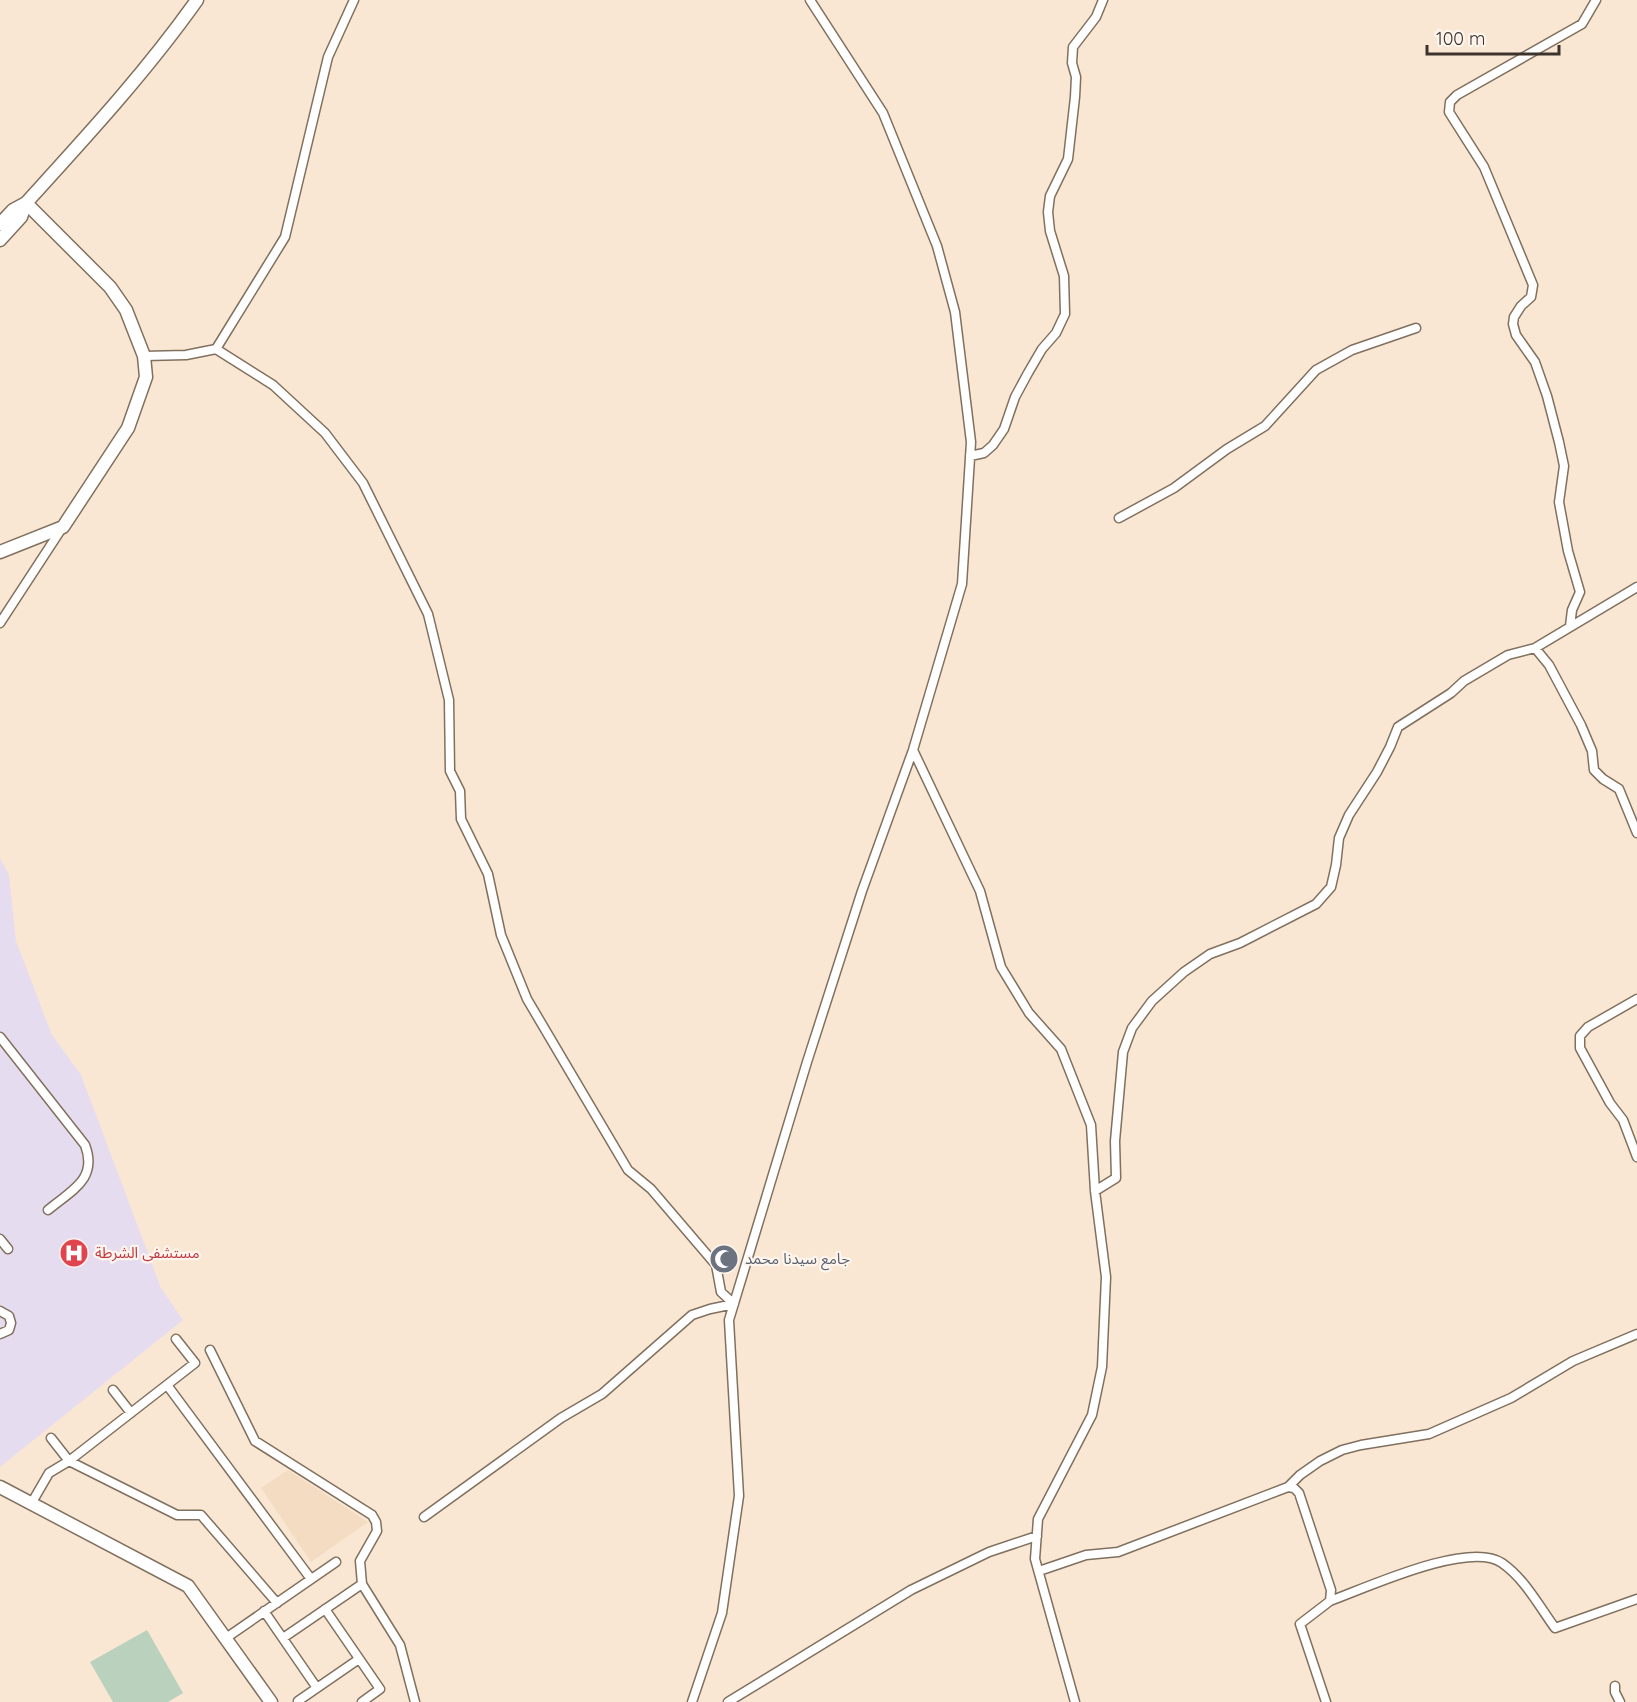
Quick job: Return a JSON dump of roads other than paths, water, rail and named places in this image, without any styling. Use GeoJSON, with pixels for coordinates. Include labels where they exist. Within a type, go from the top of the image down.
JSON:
{"type":"FeatureCollection","features":[{"type":"Feature","properties":{"kind":"street"},"geometry":{"type":"LineString","coordinates":[[0,224],[13,210],[26,203],[106,115],[180,25],[197,0]]}},
{"type":"Feature","properties":{"kind":"street"},"geometry":{"type":"LineString","coordinates":[[216,349],[285,237],[328,57],[354,0]]}},
{"type":"Feature","properties":{"kind":"street"},"geometry":{"type":"LineString","coordinates":[[692,1702],[722,1613],[739,1496],[729,1320],[807,1062],[862,891],[913,750],[962,584],[970,442],[955,312],[937,246],[883,113],[810,0]]}},
{"type":"Feature","properties":{"kind":"street"},"geometry":{"type":"LineString","coordinates":[[970,456],[984,453],[1004,429],[1015,397],[1042,349],[1056,333],[1065,314],[1064,276],[1050,231],[1048,212],[1050,196],[1068,159],[1076,97],[1076,76],[1072,63],[1073,47],[1096,17],[1103,0]]}},
{"type":"Feature","properties":{"kind":"street"},"geometry":{"type":"LineString","coordinates":[[1570,626],[1572,610],[1580,592],[1568,551],[1559,502],[1564,466],[1547,396],[1538,370],[1516,335],[1513,324],[1514,317],[1521,306],[1531,297],[1533,285],[1484,167],[1449,112],[1450,102],[1457,95],[1582,24],[1596,0]]}},
{"type":"Feature","properties":{"kind":"street"},"geometry":{"type":"LineString","coordinates":[[0,240],[21,217],[26,203]]}},
{"type":"Feature","properties":{"kind":"street"},"geometry":{"type":"LineString","coordinates":[[0,623],[128,428],[146,377],[144,356],[126,310],[110,287],[26,203]]}},
{"type":"Feature","properties":{"kind":"street"},"geometry":{"type":"LineString","coordinates":[[1119,518],[1174,488],[1227,449],[1265,426],[1316,370],[1352,350],[1416,328]]}},
{"type":"Feature","properties":{"kind":"street"},"geometry":{"type":"LineString","coordinates":[[144,356],[186,355],[216,349],[273,385],[325,433],[363,483],[428,614],[449,700],[450,771],[460,791],[461,819],[488,874],[501,935],[527,999],[628,1170],[651,1189],[716,1265],[721,1292],[734,1304]]}},
{"type":"Feature","properties":{"kind":"street"},"geometry":{"type":"LineString","coordinates":[[0,552],[63,527]]}},
{"type":"Feature","properties":{"kind":"street"},"geometry":{"type":"LineString","coordinates":[[1095,1191],[1116,1178],[1115,1142],[1123,1052],[1132,1028],[1152,1001],[1184,972],[1210,954],[1240,943],[1316,904],[1331,887],[1339,838],[1349,816],[1377,772],[1398,727],[1451,693],[1464,681],[1508,655],[1535,648],[1637,587]]}},
{"type":"Feature","properties":{"kind":"street"},"geometry":{"type":"LineString","coordinates":[[1535,648],[1549,665],[1581,725],[1592,751],[1594,770],[1619,789],[1637,833]]}},
{"type":"Feature","properties":{"kind":"street"},"geometry":{"type":"LineString","coordinates":[[913,750],[980,891],[1001,967],[1029,1013],[1061,1049],[1091,1125],[1095,1191],[1106,1277],[1102,1367],[1092,1415],[1038,1519],[1035,1559],[1075,1702]]}},
{"type":"Feature","properties":{"kind":"street"},"geometry":{"type":"LineString","coordinates":[[1637,999],[1588,1027],[1580,1036],[1580,1048],[1610,1103],[1623,1120],[1637,1157]]}},
{"type":"Feature","properties":{"kind":"street"},"geometry":{"type":"LineString","coordinates":[[0,1037],[85,1145],[90,1158],[89,1171],[81,1183],[48,1210]]}},
{"type":"Feature","properties":{"kind":"street"},"geometry":{"type":"LineString","coordinates":[[0,1239],[8,1249]]}},
{"type":"Feature","properties":{"kind":"street"},"geometry":{"type":"LineString","coordinates":[[424,1517],[561,1418],[602,1394],[692,1315],[734,1304]]}},
{"type":"Feature","properties":{"kind":"street"},"geometry":{"type":"LineString","coordinates":[[0,1311],[9,1316],[11,1323],[9,1330],[0,1334]]}},
{"type":"Feature","properties":{"kind":"street"},"geometry":{"type":"LineString","coordinates":[[1039,1571],[1086,1555],[1118,1552],[1288,1487],[1320,1461],[1342,1450],[1430,1434],[1503,1402],[1573,1361],[1637,1334]]}},
{"type":"Feature","properties":{"kind":"street"},"geometry":{"type":"LineString","coordinates":[[31,1504],[49,1473],[69,1461],[195,1364],[176,1339]]}},
{"type":"Feature","properties":{"kind":"street"},"geometry":{"type":"LineString","coordinates":[[210,1350],[255,1441],[372,1515],[377,1531],[360,1561],[362,1584],[400,1645],[415,1702]]}},
{"type":"Feature","properties":{"kind":"street"},"geometry":{"type":"LineString","coordinates":[[167,1385],[311,1579]]}},
{"type":"Feature","properties":{"kind":"street"},"geometry":{"type":"LineString","coordinates":[[113,1390],[131,1413]]}},
{"type":"Feature","properties":{"kind":"street"},"geometry":{"type":"LineString","coordinates":[[51,1438],[69,1461],[177,1515],[201,1515],[276,1603]]}},
{"type":"Feature","properties":{"kind":"street"},"geometry":{"type":"LineString","coordinates":[[0,1487],[188,1586],[272,1702]]}},
{"type":"Feature","properties":{"kind":"street"},"geometry":{"type":"LineString","coordinates":[[1288,1487],[1294,1488],[1299,1493],[1331,1590],[1330,1601]]}},
{"type":"Feature","properties":{"kind":"street"},"geometry":{"type":"LineString","coordinates":[[728,1702],[911,1590],[989,1552],[1037,1536]]}},
{"type":"Feature","properties":{"kind":"street"},"geometry":{"type":"LineString","coordinates":[[1326,1702],[1300,1624],[1330,1601],[1441,1560],[1478,1557],[1501,1562],[1522,1582],[1555,1628],[1637,1599]]}},
{"type":"Feature","properties":{"kind":"street"},"geometry":{"type":"LineString","coordinates":[[226,1638],[336,1562]]}},
{"type":"Feature","properties":{"kind":"street"},"geometry":{"type":"LineString","coordinates":[[283,1638],[362,1584]]}},
{"type":"Feature","properties":{"kind":"street"},"geometry":{"type":"LineString","coordinates":[[325,1609],[380,1689],[362,1702]]}},
{"type":"Feature","properties":{"kind":"street"},"geometry":{"type":"LineString","coordinates":[[264,1611],[317,1688]]}},
{"type":"Feature","properties":{"kind":"street"},"geometry":{"type":"LineString","coordinates":[[298,1701],[359,1659]]}},
{"type":"Feature","properties":{"kind":"street"},"geometry":{"type":"LineString","coordinates":[[1615,1686],[1620,1702]]}},
{"type":"Feature","properties":{"kind":"place","name":"مستشفى الشرطة"},"geometry":{"type":"Point","coordinates":[74,1253]}},
{"type":"Feature","properties":{"kind":"place","name":"جامع سيدنا محمد"},"geometry":{"type":"Point","coordinates":[724,1259]}}]}
